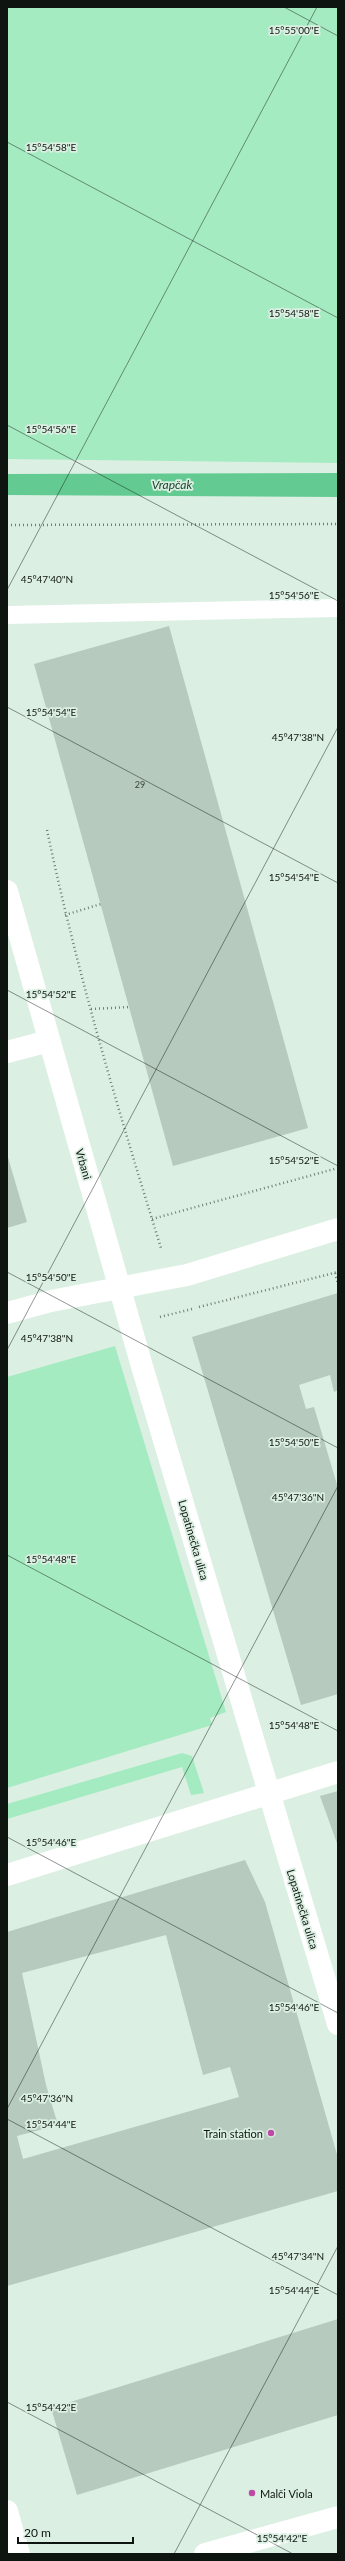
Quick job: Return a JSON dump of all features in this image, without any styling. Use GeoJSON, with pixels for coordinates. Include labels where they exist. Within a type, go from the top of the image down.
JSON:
{"type":"FeatureCollection","features":[{"type":"Feature","properties":{"kind":"street","name":"Vrbani"},"geometry":{"type":"LineString","coordinates":[[7,891],[119,1287]]}},
{"type":"Feature","properties":{"kind":"street"},"geometry":{"type":"LineString","coordinates":[[7,1052],[49,1041]]}},
{"type":"Feature","properties":{"kind":"street"},"geometry":{"type":"LineString","coordinates":[[7,1313],[119,1287],[170,1279],[338,1229]]}},
{"type":"Feature","properties":{"kind":"street","name":"Lopatinečka ulica"},"geometry":{"type":"LineString","coordinates":[[119,1287],[338,2024]]}},
{"type":"Feature","properties":{"kind":"street"},"geometry":{"type":"LineString","coordinates":[[7,1875],[338,1772]]}},
{"type":"Feature","properties":{"kind":"street"},"geometry":{"type":"LineString","coordinates":[[7,2512],[19,2554]]}},
{"type":"Feature","properties":{"kind":"street"},"geometry":{"type":"LineString","coordinates":[[205,2554],[338,2517]]}},
{"type":"Feature","properties":{"kind":"lane"},"geometry":{"type":"LineString","coordinates":[[7,615],[338,608]]}},
{"type":"Feature","properties":{"kind":"path"},"geometry":{"type":"LineString","coordinates":[[7,525],[338,524]]}},
{"type":"Feature","properties":{"kind":"path"},"geometry":{"type":"LineString","coordinates":[[47,830],[65,915],[113,1096],[170,1279]]}},
{"type":"Feature","properties":{"kind":"path"},"geometry":{"type":"LineString","coordinates":[[65,915],[101,904]]}},
{"type":"Feature","properties":{"kind":"path"},"geometry":{"type":"LineString","coordinates":[[91,1009],[130,1007]]}},
{"type":"Feature","properties":{"kind":"path"},"geometry":{"type":"LineString","coordinates":[[152,1219],[338,1168]]}},
{"type":"Feature","properties":{"kind":"path"},"geometry":{"type":"LineString","coordinates":[[131,1324],[336,1273],[338,1284]]}},
{"type":"Feature","properties":{"kind":"shaded area"},"geometry":{"type":"Polygon","coordinates":[[[7,7],[338,7],[338,463],[7,459],[7,7]]]}},
{"type":"Feature","properties":{"kind":"shaded area"},"geometry":{"type":"Polygon","coordinates":[[[115,1346],[226,1712],[210,1718],[212,1725],[7,1788],[7,1377],[115,1346]]]}},
{"type":"Feature","properties":{"kind":"shaded area"},"geometry":{"type":"Polygon","coordinates":[[[182,1753],[192,1756],[204,1793],[191,1795],[182,1767],[7,1819],[7,1804],[182,1753]]]}},
{"type":"Feature","properties":{"kind":"water","name":"Vrapčak"},"geometry":{"type":"Polygon","coordinates":[[[338,473],[338,497],[7,495],[7,474],[338,473]]]}},
{"type":"Feature","properties":{"kind":"building"},"geometry":{"type":"Polygon","coordinates":[[[169,626],[308,1128],[173,1166],[34,664],[169,626]]]}},
{"type":"Feature","properties":{"kind":"building"},"geometry":{"type":"Polygon","coordinates":[[[7,1154],[27,1222],[7,1228],[7,1154]]]}},
{"type":"Feature","properties":{"kind":"building"},"geometry":{"type":"Polygon","coordinates":[[[338,1293],[338,1390],[334,1392],[330,1375],[299,1385],[306,1409],[314,1407],[338,1488],[338,1694],[301,1705],[192,1337],[338,1293]]]}},
{"type":"Feature","properties":{"kind":"building"},"geometry":{"type":"Polygon","coordinates":[[[338,1791],[338,1846],[320,1796],[338,1791]]]}},
{"type":"Feature","properties":{"kind":"building"},"geometry":{"type":"Polygon","coordinates":[[[245,1860],[265,1902],[338,2158],[338,2191],[7,2286],[7,1932],[245,1860]],[[166,1935],[22,1973],[46,2085],[58,2125],[17,2136],[23,2159],[239,2097],[230,2067],[203,2075],[166,1935]]]}},
{"type":"Feature","properties":{"kind":"building"},"geometry":{"type":"Polygon","coordinates":[[[338,2319],[338,2415],[77,2495],[51,2408],[338,2319]]]}},
{"type":"Feature","properties":{"kind":"place","name":"Train station"},"geometry":{"type":"Point","coordinates":[271,2133]}},
{"type":"Feature","properties":{"kind":"place","name":"Malči Viola"},"geometry":{"type":"Point","coordinates":[252,2493]}}]}
